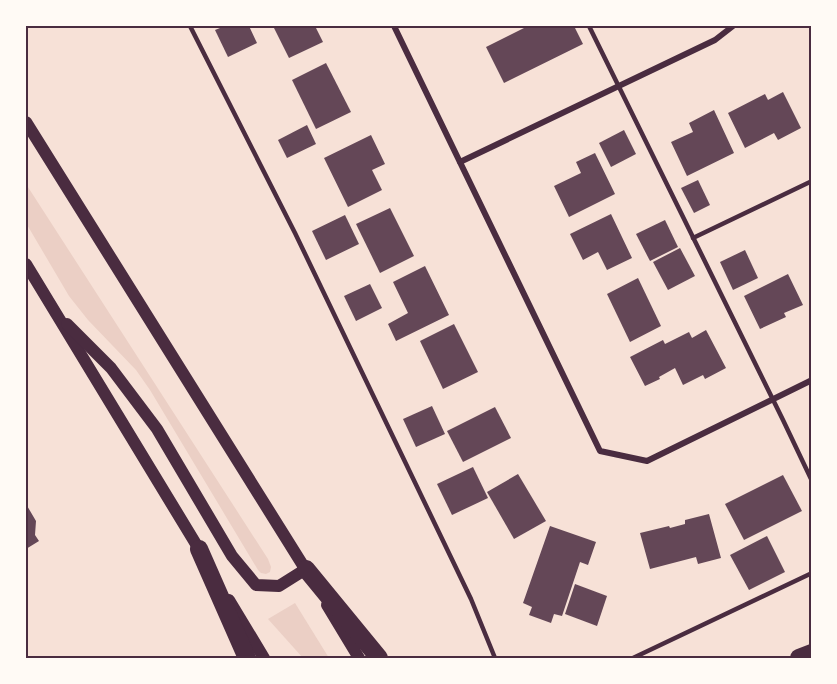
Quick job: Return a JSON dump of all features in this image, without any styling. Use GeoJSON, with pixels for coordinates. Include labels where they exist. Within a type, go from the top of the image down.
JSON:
{"type":"FeatureCollection","features":[{"type":"Feature","properties":{"kind":"highway"},"geometry":{"type":"LineString","coordinates":[[199,549],[247,658]]}},
{"type":"Feature","properties":{"kind":"highway"},"geometry":{"type":"LineString","coordinates":[[306,569],[379,658]]}},
{"type":"Feature","properties":{"kind":"highway"},"geometry":{"type":"LineString","coordinates":[[799,658],[812,653]]}},
{"type":"Feature","properties":{"kind":"main road"},"geometry":{"type":"LineString","coordinates":[[26,122],[306,569],[359,658]]}},
{"type":"Feature","properties":{"kind":"main road"},"geometry":{"type":"LineString","coordinates":[[26,264],[264,658]]}},
{"type":"Feature","properties":{"kind":"main road"},"geometry":{"type":"LineString","coordinates":[[54,310],[111,368],[157,429],[232,556],[256,585],[279,586],[306,569]]}},
{"type":"Feature","properties":{"kind":"street"},"geometry":{"type":"LineString","coordinates":[[394,26],[600,451],[647,460],[812,380]]}},
{"type":"Feature","properties":{"kind":"street"},"geometry":{"type":"LineString","coordinates":[[460,162],[715,40],[733,26]]}},
{"type":"Feature","properties":{"kind":"lane"},"geometry":{"type":"LineString","coordinates":[[190,26],[295,233],[471,599],[495,658]]}},
{"type":"Feature","properties":{"kind":"lane"},"geometry":{"type":"LineString","coordinates":[[589,26],[812,481]]}},
{"type":"Feature","properties":{"kind":"lane"},"geometry":{"type":"LineString","coordinates":[[693,238],[812,181]]}},
{"type":"Feature","properties":{"kind":"lane"},"geometry":{"type":"LineString","coordinates":[[633,658],[812,573]]}},
{"type":"Feature","properties":{"kind":"shaded area"},"geometry":{"type":"Polygon","coordinates":[[[26,184],[268,559],[270,572],[266,574],[258,570],[136,370],[88,320],[69,296],[26,223],[26,184]]]}},
{"type":"Feature","properties":{"kind":"shaded area"},"geometry":{"type":"Polygon","coordinates":[[[295,603],[329,658],[303,658],[268,619],[295,603]]]}},
{"type":"Feature","properties":{"kind":"building"},"geometry":{"type":"Polygon","coordinates":[[[225,26],[249,26],[257,43],[228,57],[215,30],[225,26]]]}},
{"type":"Feature","properties":{"kind":"building"},"geometry":{"type":"Polygon","coordinates":[[[273,26],[315,26],[323,42],[289,58],[273,26]]]}},
{"type":"Feature","properties":{"kind":"building"},"geometry":{"type":"Polygon","coordinates":[[[528,26],[539,26],[540,28],[574,26],[583,44],[504,83],[486,47],[528,26]]]}},
{"type":"Feature","properties":{"kind":"building"},"geometry":{"type":"Polygon","coordinates":[[[326,63],[351,112],[316,129],[292,80],[326,63]]]}},
{"type":"Feature","properties":{"kind":"building"},"geometry":{"type":"Polygon","coordinates":[[[783,92],[801,128],[778,140],[774,133],[745,148],[728,113],[765,94],[768,100],[783,92]]]}},
{"type":"Feature","properties":{"kind":"building"},"geometry":{"type":"Polygon","coordinates":[[[714,110],[734,153],[687,176],[671,142],[693,132],[689,123],[714,110]]]}},
{"type":"Feature","properties":{"kind":"building"},"geometry":{"type":"Polygon","coordinates":[[[307,125],[316,144],[287,158],[278,140],[307,125]]]}},
{"type":"Feature","properties":{"kind":"building"},"geometry":{"type":"Polygon","coordinates":[[[624,130],[636,154],[611,167],[599,143],[624,130]]]}},
{"type":"Feature","properties":{"kind":"building"},"geometry":{"type":"Polygon","coordinates":[[[371,135],[385,164],[372,170],[382,190],[348,207],[324,158],[371,135]]]}},
{"type":"Feature","properties":{"kind":"building"},"geometry":{"type":"Polygon","coordinates":[[[595,153],[615,194],[569,217],[554,186],[581,173],[576,162],[595,153]]]}},
{"type":"Feature","properties":{"kind":"building"},"geometry":{"type":"Polygon","coordinates":[[[698,180],[710,205],[694,213],[681,188],[698,180]]]}},
{"type":"Feature","properties":{"kind":"building"},"geometry":{"type":"Polygon","coordinates":[[[390,208],[414,256],[380,273],[356,224],[390,208]]]}},
{"type":"Feature","properties":{"kind":"building"},"geometry":{"type":"Polygon","coordinates":[[[611,214],[632,258],[607,270],[598,252],[583,260],[570,234],[611,214]]]}},
{"type":"Feature","properties":{"kind":"building"},"geometry":{"type":"Polygon","coordinates":[[[345,215],[359,244],[326,260],[312,231],[345,215]]]}},
{"type":"Feature","properties":{"kind":"building"},"geometry":{"type":"Polygon","coordinates":[[[665,220],[678,247],[650,261],[636,234],[665,220]]]}},
{"type":"Feature","properties":{"kind":"building"},"geometry":{"type":"Polygon","coordinates":[[[680,248],[695,276],[668,290],[653,262],[680,248]]]}},
{"type":"Feature","properties":{"kind":"building"},"geometry":{"type":"Polygon","coordinates":[[[745,250],[758,278],[733,290],[720,262],[745,250]]]}},
{"type":"Feature","properties":{"kind":"building"},"geometry":{"type":"Polygon","coordinates":[[[425,266],[449,315],[396,341],[388,324],[408,313],[393,282],[425,266]]]}},
{"type":"Feature","properties":{"kind":"building"},"geometry":{"type":"Polygon","coordinates":[[[788,274],[803,305],[784,313],[786,317],[760,329],[744,296],[788,274]]]}},
{"type":"Feature","properties":{"kind":"building"},"geometry":{"type":"Polygon","coordinates":[[[638,278],[661,326],[630,342],[607,294],[638,278]]]}},
{"type":"Feature","properties":{"kind":"building"},"geometry":{"type":"Polygon","coordinates":[[[370,284],[382,308],[356,321],[344,296],[370,284]]]}},
{"type":"Feature","properties":{"kind":"building"},"geometry":{"type":"Polygon","coordinates":[[[454,324],[478,372],[443,389],[420,341],[454,324]]]}},
{"type":"Feature","properties":{"kind":"building"},"geometry":{"type":"Polygon","coordinates":[[[706,330],[726,368],[705,379],[703,375],[683,385],[675,368],[645,386],[630,357],[663,340],[665,344],[689,332],[692,338],[706,330]]]}},
{"type":"Feature","properties":{"kind":"building"},"geometry":{"type":"Polygon","coordinates":[[[432,406],[445,434],[416,447],[403,419],[432,406]]]}},
{"type":"Feature","properties":{"kind":"building"},"geometry":{"type":"Polygon","coordinates":[[[495,407],[511,438],[463,462],[447,431],[495,407]]]}},
{"type":"Feature","properties":{"kind":"building"},"geometry":{"type":"Polygon","coordinates":[[[473,467],[488,498],[452,515],[437,484],[473,467]]]}},
{"type":"Feature","properties":{"kind":"building"},"geometry":{"type":"Polygon","coordinates":[[[518,474],[546,521],[514,539],[487,492],[518,474]]]}},
{"type":"Feature","properties":{"kind":"building"},"geometry":{"type":"Polygon","coordinates":[[[783,475],[802,511],[744,540],[725,504],[783,475]]]}},
{"type":"Feature","properties":{"kind":"building"},"geometry":{"type":"Polygon","coordinates":[[[26,504],[36,521],[35,535],[39,541],[26,549],[26,504]]]}},
{"type":"Feature","properties":{"kind":"building"},"geometry":{"type":"Polygon","coordinates":[[[709,514],[721,558],[698,564],[696,557],[650,569],[640,533],[685,524],[685,520],[709,514]]]}},
{"type":"Feature","properties":{"kind":"building"},"geometry":{"type":"Polygon","coordinates":[[[550,526],[596,542],[588,565],[580,562],[562,616],[554,614],[551,623],[529,615],[532,607],[523,603],[550,526]]]}},
{"type":"Feature","properties":{"kind":"building"},"geometry":{"type":"Polygon","coordinates":[[[767,536],[785,572],[749,590],[730,555],[767,536]]]}},
{"type":"Feature","properties":{"kind":"building"},"geometry":{"type":"Polygon","coordinates":[[[575,584],[607,596],[597,626],[565,614],[575,584]]]}}]}
